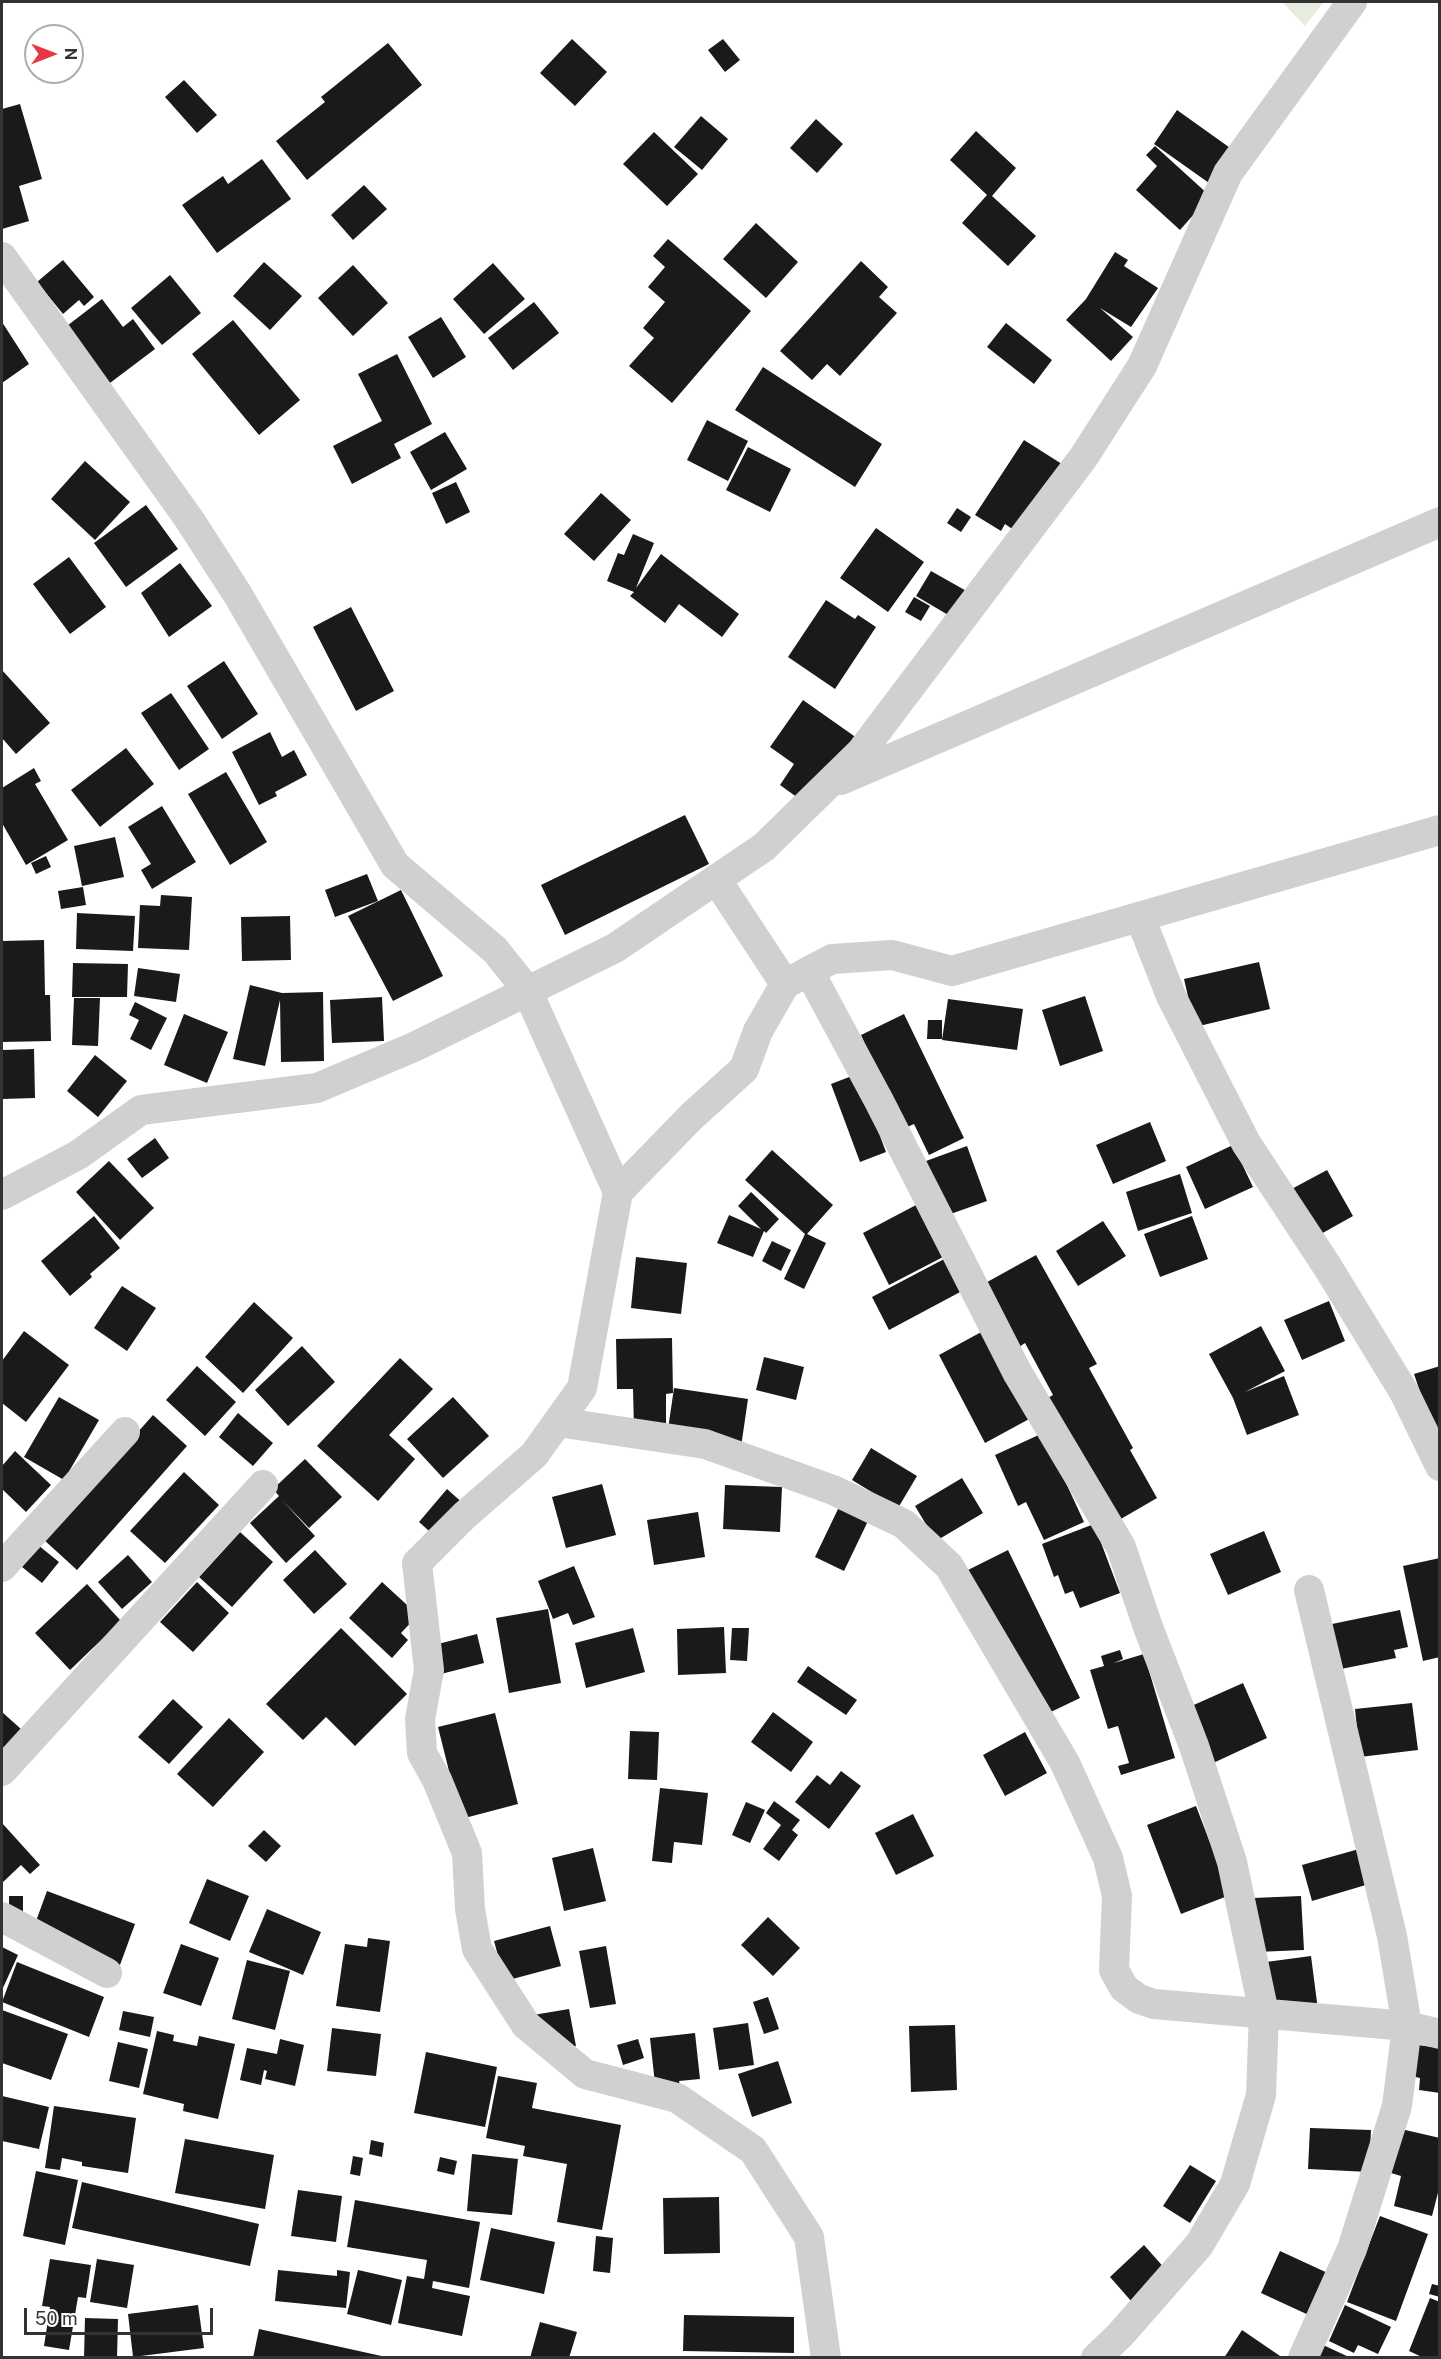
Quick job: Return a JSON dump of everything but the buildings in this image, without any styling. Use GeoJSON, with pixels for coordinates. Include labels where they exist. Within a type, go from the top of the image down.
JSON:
{"type":"FeatureCollection","features":[{"type":"Feature","properties":{"kind":"street"},"geometry":{"type":"LineString","coordinates":[[2,1195],[78,1155],[141,1110],[316,1088],[414,1047],[615,948],[764,848],[861,752],[1083,458],[1142,366],[1228,173],[1352,2]]}},
{"type":"Feature","properties":{"kind":"street"},"geometry":{"type":"LineString","coordinates":[[2,257],[189,519],[238,595],[395,865],[495,950],[527,990],[618,1192]]}},
{"type":"Feature","properties":{"kind":"street"},"geometry":{"type":"LineString","coordinates":[[827,786],[1440,522]]}},
{"type":"Feature","properties":{"kind":"street"},"geometry":{"type":"LineString","coordinates":[[826,2358],[809,2237],[753,2150],[677,2098],[585,2074],[526,2025],[477,1949],[470,1909],[467,1853],[437,1780],[422,1753],[420,1719],[429,1670],[417,1563],[465,1515],[534,1455],[582,1388],[618,1192],[692,1116],[744,1069],[758,1031],[797,977],[832,959],[892,955],[952,971],[1440,830]]}},
{"type":"Feature","properties":{"kind":"street"},"geometry":{"type":"LineString","coordinates":[[716,879],[797,977],[879,1101],[1017,1372],[1120,1547],[1194,1746],[1232,1862],[1264,2013],[1261,2095],[1235,2184],[1199,2245],[1120,2335],[1096,2358]]}},
{"type":"Feature","properties":{"kind":"street"},"geometry":{"type":"LineString","coordinates":[[1140,917],[1171,996],[1246,1143],[1327,1266],[1404,1392],[1440,1466]]}},
{"type":"Feature","properties":{"kind":"street"},"geometry":{"type":"LineString","coordinates":[[558,1422],[705,1444],[833,1490],[904,1524],[949,1566],[1065,1763],[1108,1858],[1117,1896],[1114,1970],[1124,1988],[1139,1999],[1154,2004],[1407,2026],[1440,2034]]}},
{"type":"Feature","properties":{"kind":"street"},"geometry":{"type":"LineString","coordinates":[[2,1567],[125,1432]]}},
{"type":"Feature","properties":{"kind":"street"},"geometry":{"type":"LineString","coordinates":[[2,1771],[263,1485]]}},
{"type":"Feature","properties":{"kind":"street"},"geometry":{"type":"LineString","coordinates":[[1302,2358],[1352,2249],[1397,2106],[1407,2026],[1392,1936],[1309,1590]]}},
{"type":"Feature","properties":{"kind":"street"},"geometry":{"type":"LineString","coordinates":[[2,1917],[107,1973]]}},
{"type":"Feature","properties":{"kind":"shaded area"},"geometry":{"type":"Polygon","coordinates":[[[1282,2],[1324,2],[1305,26],[1282,2]]]}}]}
